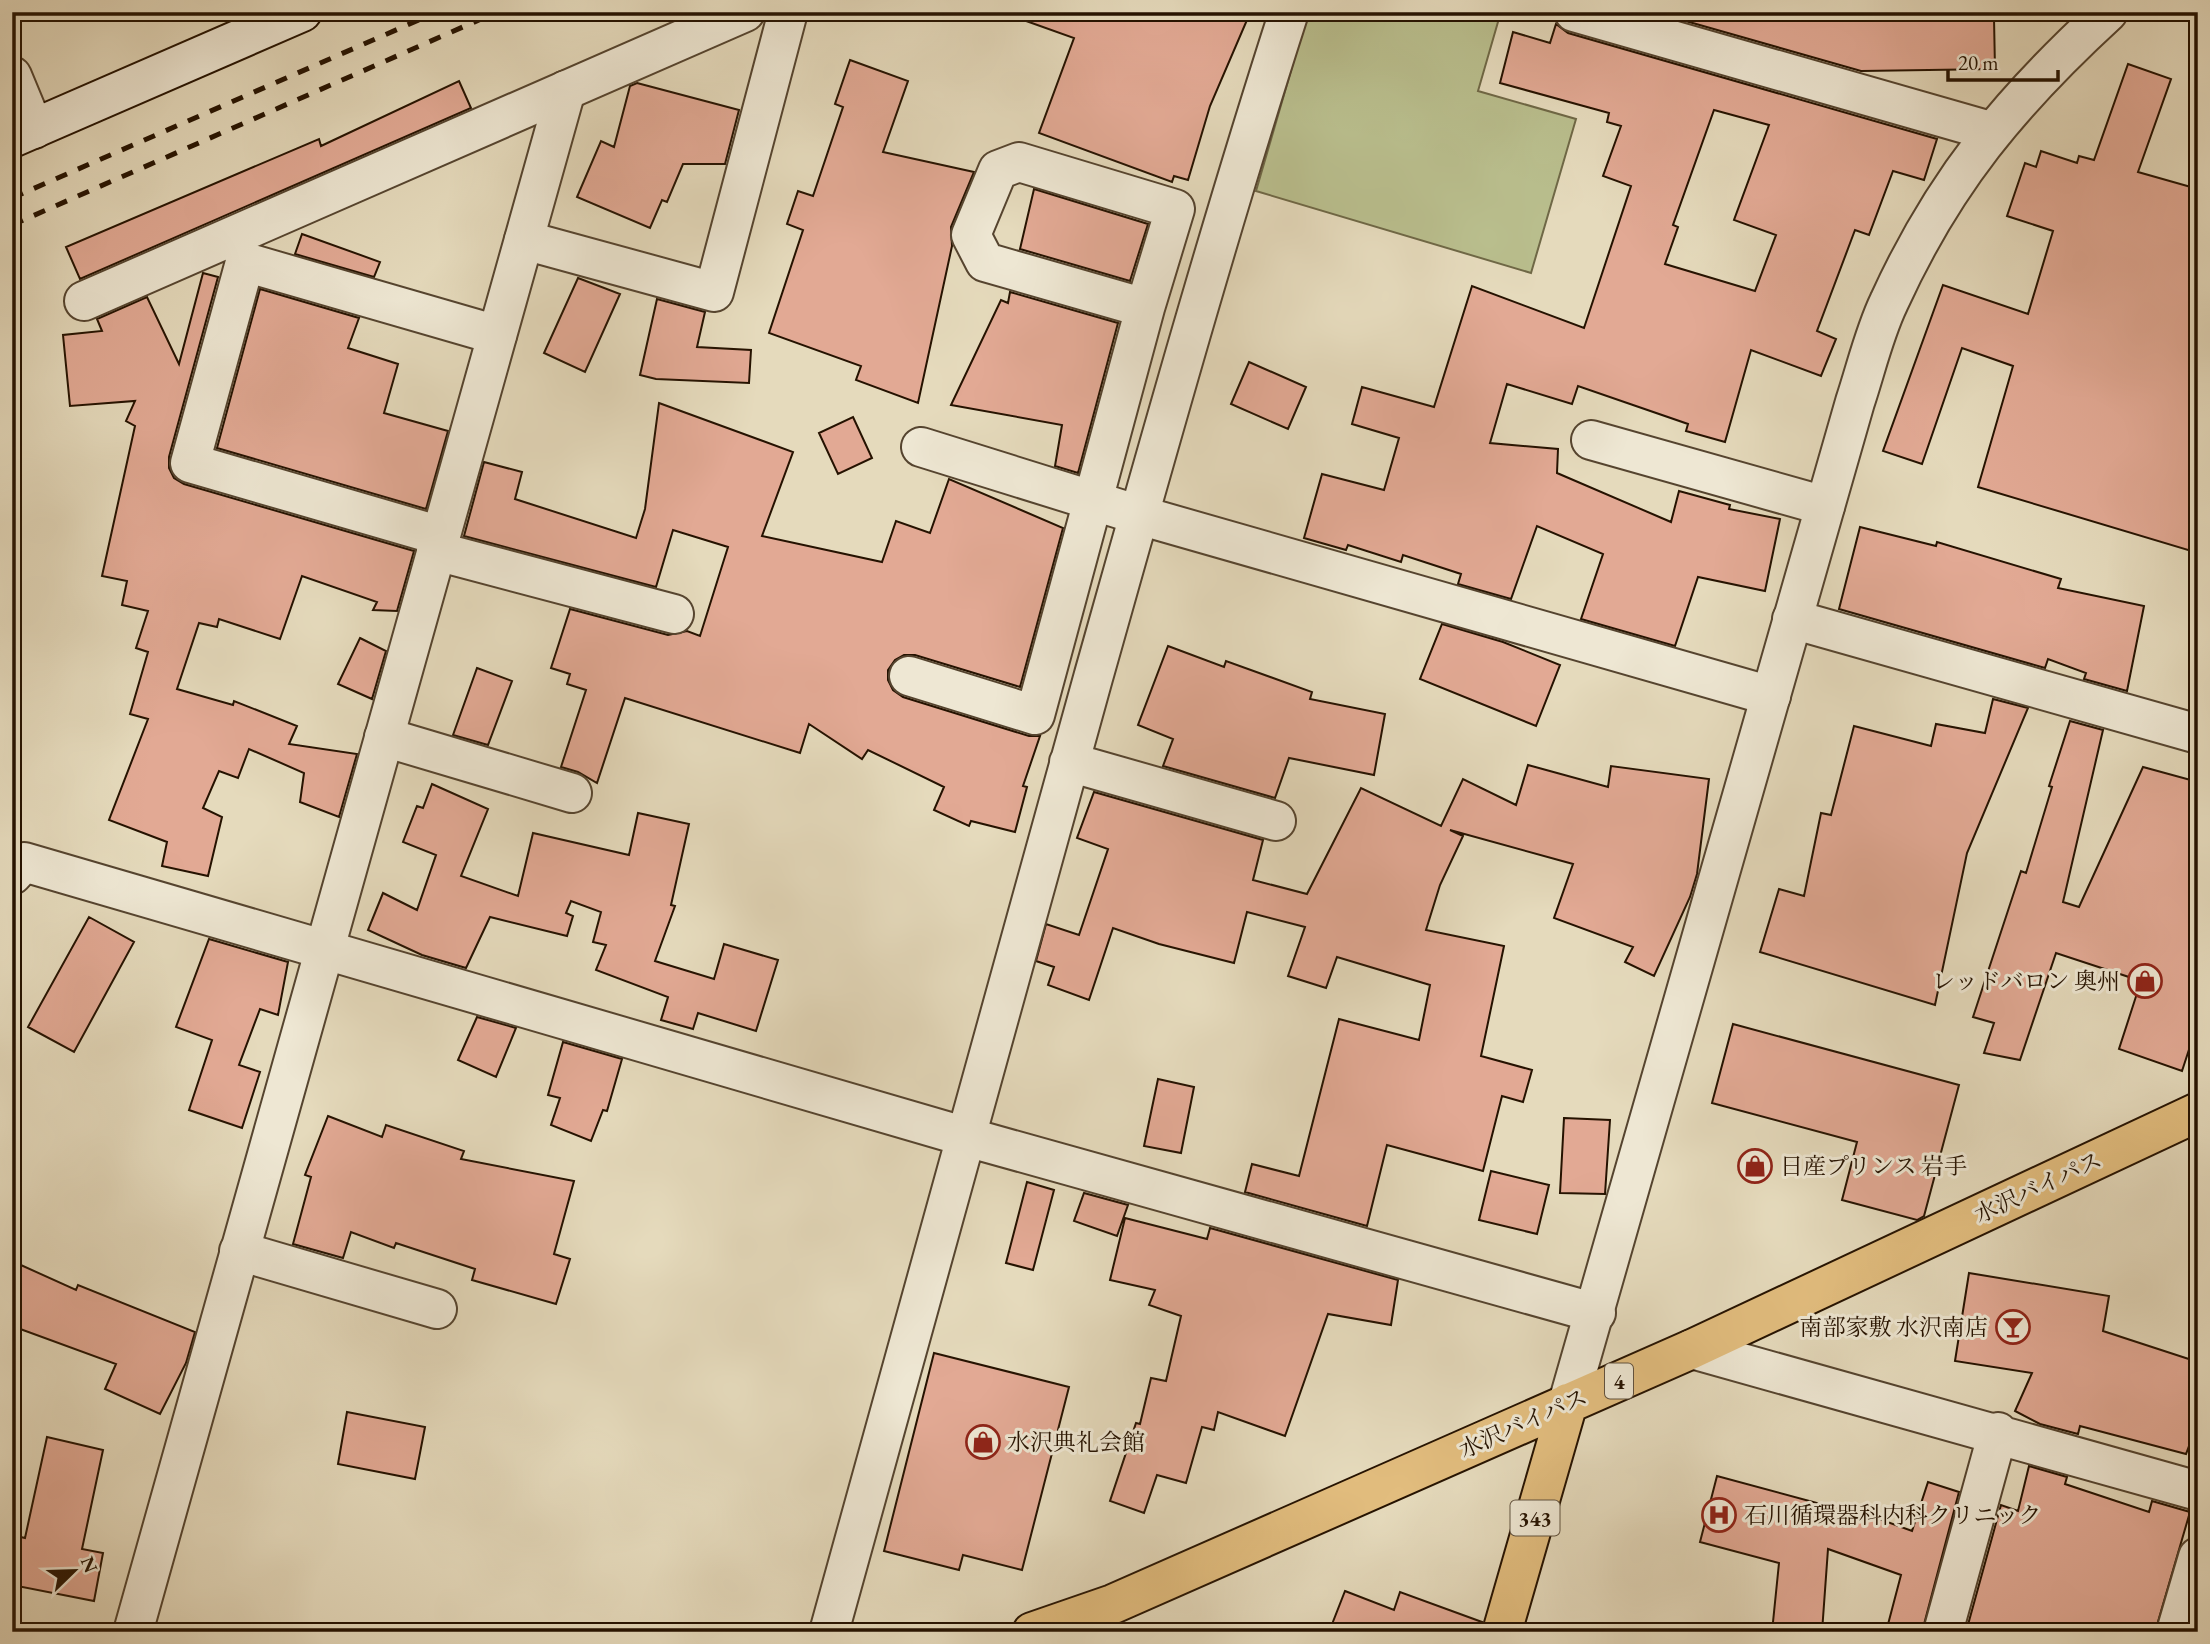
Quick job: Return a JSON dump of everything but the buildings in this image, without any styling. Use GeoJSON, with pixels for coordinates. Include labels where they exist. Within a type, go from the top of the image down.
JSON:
{"type":"FeatureCollection","features":[{"type":"Feature","properties":{"kind":"highway","name":"水沢バイパス"},"geometry":{"type":"LineString","coordinates":[[1032,1632],[1114,1604],[1692,1349],[2198,1112]]}},
{"type":"Feature","properties":{"kind":"highway","name":"343"},"geometry":{"type":"LineString","coordinates":[[1502,1632],[1568,1403]]}},
{"type":"Feature","properties":{"kind":"street"},"geometry":{"type":"LineString","coordinates":[[12,76],[23,133],[302,12]]}},
{"type":"Feature","properties":{"kind":"street"},"geometry":{"type":"LineString","coordinates":[[85,301],[244,247],[566,90],[745,12]]}},
{"type":"Feature","properties":{"kind":"street"},"geometry":{"type":"LineString","coordinates":[[524,240],[714,292],[788,12]]}},
{"type":"Feature","properties":{"kind":"street"},"geometry":{"type":"LineString","coordinates":[[829,1632],[963,1136],[1139,514],[1230,195],[1289,12]]}},
{"type":"Feature","properties":{"kind":"street"},"geometry":{"type":"LineString","coordinates":[[1574,12],[1990,131]]}},
{"type":"Feature","properties":{"kind":"street"},"geometry":{"type":"LineString","coordinates":[[1568,1403],[1596,1313],[1792,619],[1888,304],[1934,212],[1990,131],[2059,57],[2108,12]]}},
{"type":"Feature","properties":{"kind":"street"},"geometry":{"type":"LineString","coordinates":[[133,1632],[566,90]]}},
{"type":"Feature","properties":{"kind":"street"},"geometry":{"type":"LineString","coordinates":[[908,676],[1035,715],[1144,308],[1175,209],[1019,162],[998,170],[971,235],[985,262],[1144,308]]}},
{"type":"Feature","properties":{"kind":"street"},"geometry":{"type":"LineString","coordinates":[[244,247],[497,335]]}},
{"type":"Feature","properties":{"kind":"street"},"geometry":{"type":"LineString","coordinates":[[244,247],[190,463],[438,543],[674,614]]}},
{"type":"Feature","properties":{"kind":"street"},"geometry":{"type":"LineString","coordinates":[[1591,440],[1825,506]]}},
{"type":"Feature","properties":{"kind":"street"},"geometry":{"type":"LineString","coordinates":[[921,447],[1139,514],[1771,696]]}},
{"type":"Feature","properties":{"kind":"street"},"geometry":{"type":"LineString","coordinates":[[1792,619],[2198,734]]}},
{"type":"Feature","properties":{"kind":"street"},"geometry":{"type":"LineString","coordinates":[[384,737],[572,793]]}},
{"type":"Feature","properties":{"kind":"street"},"geometry":{"type":"LineString","coordinates":[[1069,762],[1276,821]]}},
{"type":"Feature","properties":{"kind":"street"},"geometry":{"type":"LineString","coordinates":[[12,875],[24,862],[963,1136],[1596,1313]]}},
{"type":"Feature","properties":{"kind":"street"},"geometry":{"type":"LineString","coordinates":[[239,1251],[438,1309]]}},
{"type":"Feature","properties":{"kind":"street"},"geometry":{"type":"LineString","coordinates":[[1692,1349],[1998,1432],[2198,1491]]}},
{"type":"Feature","properties":{"kind":"street"},"geometry":{"type":"LineString","coordinates":[[1943,1632],[1998,1432]]}},
{"type":"Feature","properties":{"kind":"street"},"geometry":{"type":"LineString","coordinates":[[2185,1622],[2198,1557]]}},
{"type":"Feature","properties":{"kind":"green space"},"geometry":{"type":"Polygon","coordinates":[[[1308,12],[1500,15],[1478,91],[1576,119],[1531,273],[1256,191],[1308,12]]]}},
{"type":"Feature","properties":{"kind":"railway"},"geometry":{"type":"LineString","coordinates":[[12,198],[437,12]]}},
{"type":"Feature","properties":{"kind":"railway"},"geometry":{"type":"LineString","coordinates":[[12,225],[497,12]]}},
{"type":"Feature","properties":{"kind":"place","name":"レッドバロン 奥州"},"geometry":{"type":"Point","coordinates":[2145,981]}},
{"type":"Feature","properties":{"kind":"place","name":"日産プリンス 岩手"},"geometry":{"type":"Point","coordinates":[1755,1166]}},
{"type":"Feature","properties":{"kind":"place","name":"南部家敷 水沢南店"},"geometry":{"type":"Point","coordinates":[2013,1327]}},
{"type":"Feature","properties":{"kind":"place","name":"水沢典礼会館"},"geometry":{"type":"Point","coordinates":[983,1442]}},
{"type":"Feature","properties":{"kind":"place","name":"石川循環器科内科クリニック"},"geometry":{"type":"Point","coordinates":[1719,1515]}}]}
